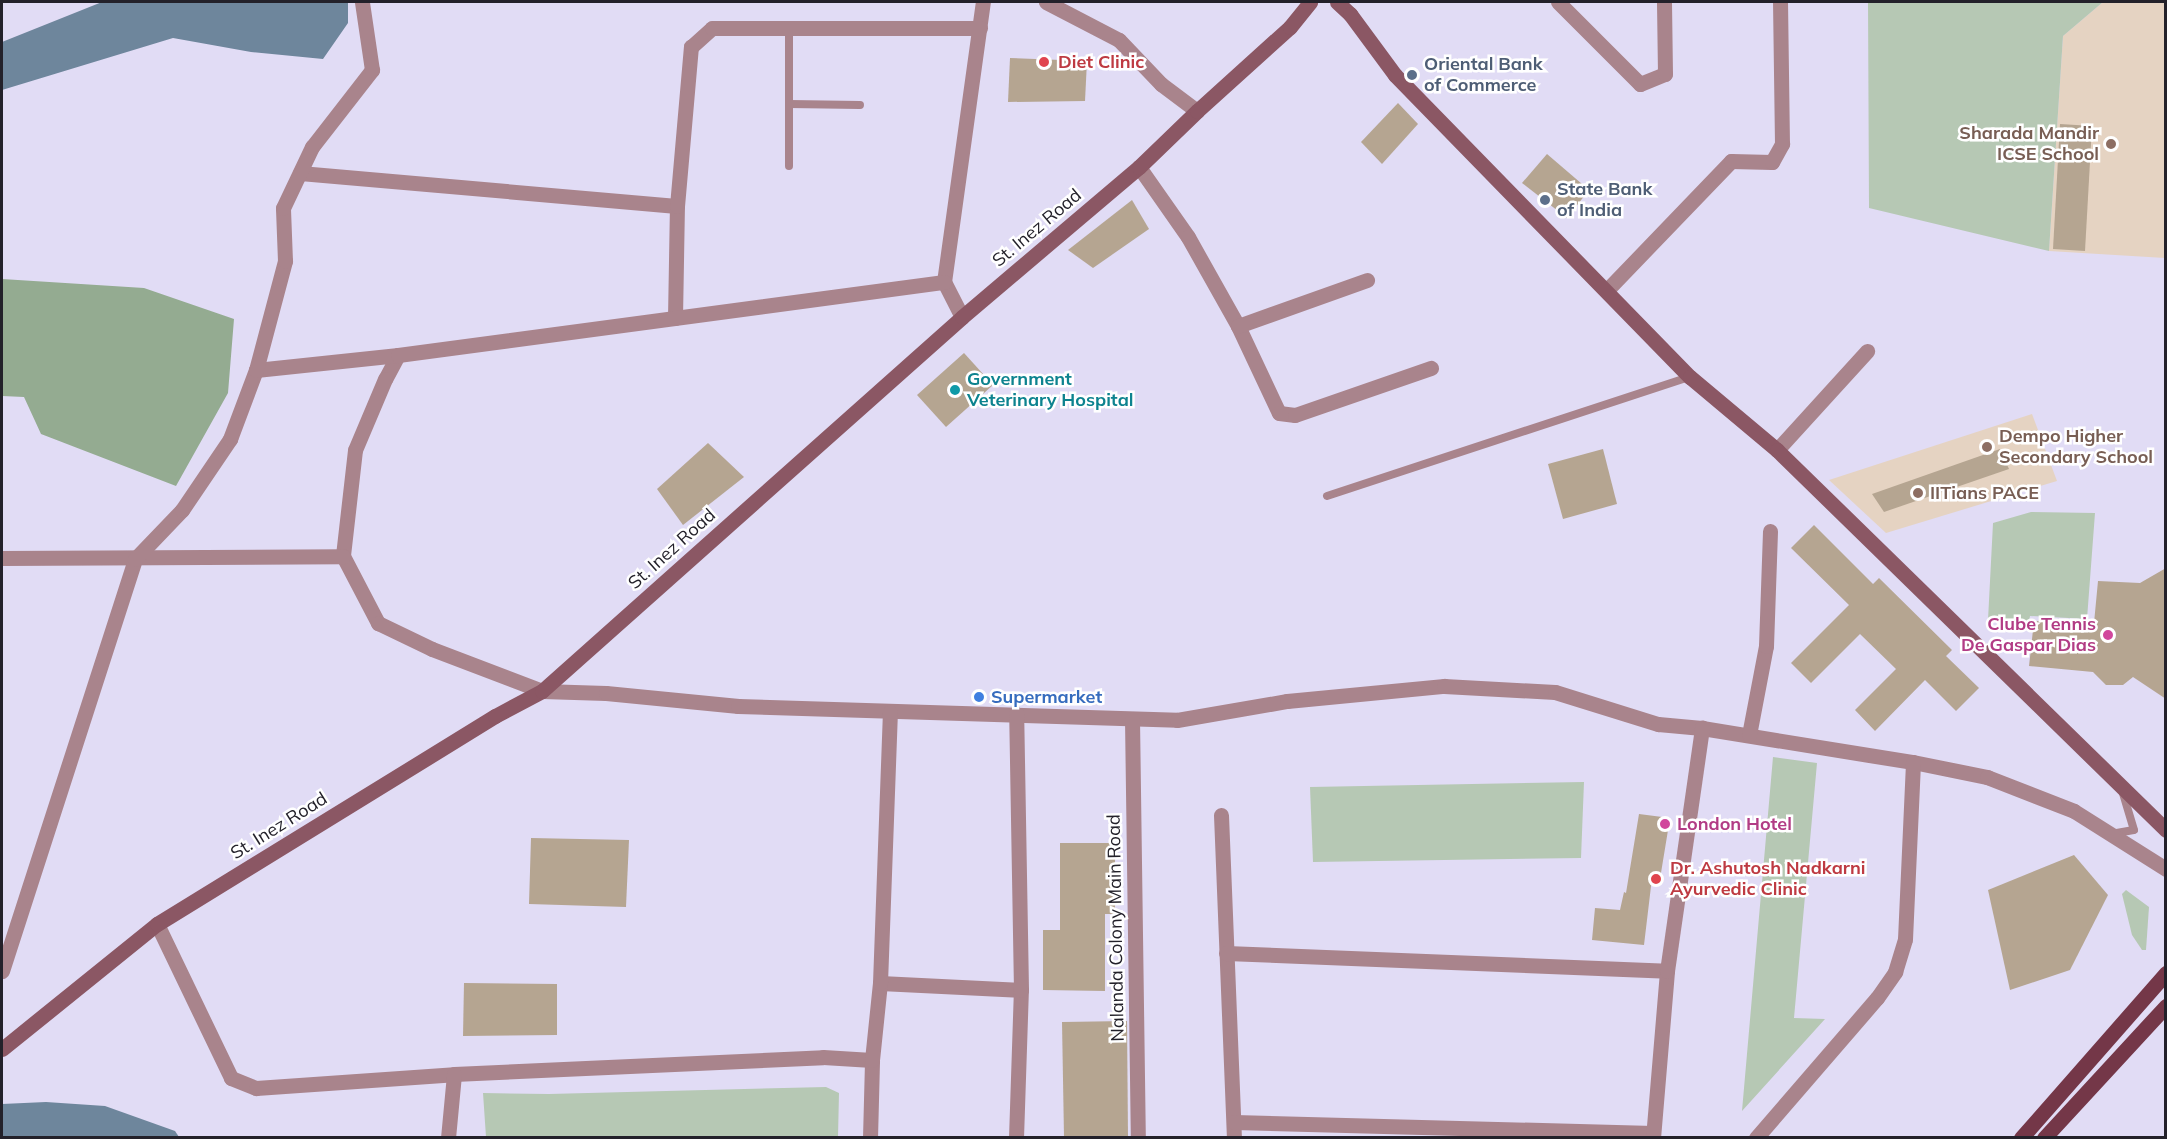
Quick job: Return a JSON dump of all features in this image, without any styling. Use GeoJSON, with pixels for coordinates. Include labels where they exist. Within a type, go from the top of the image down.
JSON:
{"type":"FeatureCollection","features":[{"type":"Feature","properties":{"kind":"main road","name":"St. Inez Road"},"geometry":{"type":"LineString","coordinates":[[2,1049],[157,924],[495,716],[542,691],[962,317],[1139,167],[1290,27],[1310,2]]}},
{"type":"Feature","properties":{"kind":"main road"},"geometry":{"type":"LineString","coordinates":[[1337,2],[1350,14],[1395,75],[1690,377],[1777,450],[2166,830]]}},
{"type":"Feature","properties":{"kind":"main road"},"geometry":{"type":"LineString","coordinates":[[2021,1137],[2112,1038],[2166,973]]}},
{"type":"Feature","properties":{"kind":"main road"},"geometry":{"type":"LineString","coordinates":[[2044,1137],[2166,1006]]}},
{"type":"Feature","properties":{"kind":"street"},"geometry":{"type":"LineString","coordinates":[[2,971],[135,559],[182,510],[230,439],[256,370],[285,261],[283,208],[312,147],[372,70],[362,2]]}},
{"type":"Feature","properties":{"kind":"street"},"geometry":{"type":"LineString","coordinates":[[962,317],[944,282],[983,2]]}},
{"type":"Feature","properties":{"kind":"street"},"geometry":{"type":"LineString","coordinates":[[1046,2],[1119,40],[1161,84],[1197,111]]}},
{"type":"Feature","properties":{"kind":"street"},"geometry":{"type":"LineString","coordinates":[[1558,2],[1640,84],[1665,74],[1664,2]]}},
{"type":"Feature","properties":{"kind":"street"},"geometry":{"type":"LineString","coordinates":[[1607,290],[1731,161],[1772,162],[1782,144],[1780,2]]}},
{"type":"Feature","properties":{"kind":"street"},"geometry":{"type":"LineString","coordinates":[[675,318],[677,206],[691,47],[712,28],[980,28]]}},
{"type":"Feature","properties":{"kind":"street"},"geometry":{"type":"LineString","coordinates":[[1139,167],[1188,237],[1238,326],[1280,413],[1295,415],[1431,368]]}},
{"type":"Feature","properties":{"kind":"street"},"geometry":{"type":"LineString","coordinates":[[300,173],[677,206]]}},
{"type":"Feature","properties":{"kind":"street"},"geometry":{"type":"LineString","coordinates":[[1238,326],[1367,280]]}},
{"type":"Feature","properties":{"kind":"street"},"geometry":{"type":"LineString","coordinates":[[256,370],[398,355],[944,282]]}},
{"type":"Feature","properties":{"kind":"street"},"geometry":{"type":"LineString","coordinates":[[1777,450],[1867,351]]}},
{"type":"Feature","properties":{"kind":"street"},"geometry":{"type":"LineString","coordinates":[[398,355],[385,378],[356,450],[343,556],[378,623],[432,648],[542,691],[606,693],[738,706],[1177,720],[1287,701],[1444,686],[1555,692],[1658,724],[1749,735],[1987,777],[2074,811],[2166,869]]}},
{"type":"Feature","properties":{"kind":"street"},"geometry":{"type":"LineString","coordinates":[[1749,735],[1766,646],[1770,531]]}},
{"type":"Feature","properties":{"kind":"street"},"geometry":{"type":"LineString","coordinates":[[2,558],[343,556]]}},
{"type":"Feature","properties":{"kind":"street"},"geometry":{"type":"LineString","coordinates":[[870,1137],[873,1060],[880,983],[890,712]]}},
{"type":"Feature","properties":{"kind":"street"},"geometry":{"type":"LineString","coordinates":[[1016,714],[1021,990],[1016,1137]]}},
{"type":"Feature","properties":{"kind":"street","name":"Nalanda Colony Main Road"},"geometry":{"type":"LineString","coordinates":[[1132,719],[1138,1137]]}},
{"type":"Feature","properties":{"kind":"street"},"geometry":{"type":"LineString","coordinates":[[1221,815],[1234,1130],[1653,1135],[1667,971],[1702,728]]}},
{"type":"Feature","properties":{"kind":"street"},"geometry":{"type":"LineString","coordinates":[[1756,1137],[1877,998],[1895,972],[1905,939],[1912,762]]}},
{"type":"Feature","properties":{"kind":"street"},"geometry":{"type":"LineString","coordinates":[[157,924],[231,1078],[256,1088],[454,1074],[823,1057],[873,1060]]}},
{"type":"Feature","properties":{"kind":"street"},"geometry":{"type":"LineString","coordinates":[[1226,953],[1667,971]]}},
{"type":"Feature","properties":{"kind":"street"},"geometry":{"type":"LineString","coordinates":[[880,983],[1021,990]]}},
{"type":"Feature","properties":{"kind":"street"},"geometry":{"type":"LineString","coordinates":[[448,1137],[454,1074]]}},
{"type":"Feature","properties":{"kind":"lane"},"geometry":{"type":"LineString","coordinates":[[789,28],[789,166]]}},
{"type":"Feature","properties":{"kind":"lane"},"geometry":{"type":"LineString","coordinates":[[789,104],[860,105]]}},
{"type":"Feature","properties":{"kind":"lane"},"geometry":{"type":"LineString","coordinates":[[1328,496],[1690,377]]}},
{"type":"Feature","properties":{"kind":"lane"},"geometry":{"type":"LineString","coordinates":[[2110,834],[2134,830],[2121,787]]}},
{"type":"Feature","properties":{"kind":"shaded area","name":"Sharada Mandir ICSE School"},"geometry":{"type":"Polygon","coordinates":[[[2103,2],[2165,2],[2165,258],[2049,251],[2063,36],[2103,2]]]}},
{"type":"Feature","properties":{"kind":"shaded area","name":"Dempo Higher Secondary School"},"geometry":{"type":"Polygon","coordinates":[[[2032,414],[2057,481],[1886,533],[1829,480],[2032,414]]]}},
{"type":"Feature","properties":{"kind":"green space"},"geometry":{"type":"Polygon","coordinates":[[[1868,2],[2103,2],[2063,36],[2049,251],[1869,208],[1868,2]]]}},
{"type":"Feature","properties":{"kind":"green space"},"geometry":{"type":"Polygon","coordinates":[[[2,279],[144,288],[234,319],[228,393],[176,486],[41,434],[24,397],[2,396],[2,279]]]}},
{"type":"Feature","properties":{"kind":"green space"},"geometry":{"type":"Polygon","coordinates":[[[2031,512],[2095,513],[2087,619],[2030,616],[2029,621],[1988,620],[1993,523],[2031,512]]]}},
{"type":"Feature","properties":{"kind":"green space"},"geometry":{"type":"Polygon","coordinates":[[[1773,757],[1817,763],[1794,1018],[1825,1019],[1742,1111],[1773,757]]]}},
{"type":"Feature","properties":{"kind":"green space"},"geometry":{"type":"Polygon","coordinates":[[[1584,782],[1581,858],[1313,862],[1310,787],[1584,782]]]}},
{"type":"Feature","properties":{"kind":"green space"},"geometry":{"type":"Polygon","coordinates":[[[2126,890],[2149,907],[2146,950],[2142,950],[2132,935],[2122,894],[2126,890]]]}},
{"type":"Feature","properties":{"kind":"green space"},"geometry":{"type":"Polygon","coordinates":[[[826,1087],[839,1093],[838,1137],[486,1137],[483,1093],[549,1094],[826,1087]]]}},
{"type":"Feature","properties":{"kind":"water"},"geometry":{"type":"Polygon","coordinates":[[[102,2],[348,2],[348,23],[323,59],[251,52],[173,38],[2,90],[2,42],[102,2]]]}},
{"type":"Feature","properties":{"kind":"water"},"geometry":{"type":"Polygon","coordinates":[[[46,1102],[105,1106],[175,1131],[179,1137],[2,1137],[2,1104],[46,1102]]]}},
{"type":"Feature","properties":{"kind":"building"},"geometry":{"type":"Polygon","coordinates":[[[1010,58],[1087,61],[1085,101],[1008,102],[1010,58]]]}},
{"type":"Feature","properties":{"kind":"building"},"geometry":{"type":"Polygon","coordinates":[[[1398,103],[1418,124],[1382,164],[1361,142],[1398,103]]]}},
{"type":"Feature","properties":{"kind":"building"},"geometry":{"type":"Polygon","coordinates":[[[2060,124],[2092,126],[2085,251],[2053,249],[2060,124]]]}},
{"type":"Feature","properties":{"kind":"building"},"geometry":{"type":"Polygon","coordinates":[[[1547,154],[1589,190],[1567,218],[1522,183],[1547,154]]]}},
{"type":"Feature","properties":{"kind":"building"},"geometry":{"type":"Polygon","coordinates":[[[1132,200],[1149,229],[1093,268],[1068,250],[1132,200]]]}},
{"type":"Feature","properties":{"kind":"building","name":"Government Veterinary Hospital"},"geometry":{"type":"Polygon","coordinates":[[[964,353],[993,385],[946,427],[917,395],[964,353]]]}},
{"type":"Feature","properties":{"kind":"building"},"geometry":{"type":"Polygon","coordinates":[[[708,443],[744,477],[683,525],[657,489],[708,443]]]}},
{"type":"Feature","properties":{"kind":"building"},"geometry":{"type":"Polygon","coordinates":[[[1603,449],[1617,504],[1563,519],[1548,464],[1603,449]]]}},
{"type":"Feature","properties":{"kind":"building"},"geometry":{"type":"Polygon","coordinates":[[[2000,449],[2009,469],[1884,512],[1872,494],[2000,449]]]}},
{"type":"Feature","properties":{"kind":"building"},"geometry":{"type":"Polygon","coordinates":[[[1814,525],[1873,584],[1879,578],[1952,650],[1946,656],[1979,688],[1956,711],[1925,680],[1875,731],[1855,710],[1896,669],[1860,634],[1811,683],[1791,663],[1849,605],[1791,548],[1814,525]]]}},
{"type":"Feature","properties":{"kind":"building"},"geometry":{"type":"Polygon","coordinates":[[[2166,568],[2166,699],[2133,677],[2123,685],[2106,685],[2093,672],[2029,666],[2034,621],[2094,623],[2098,581],[2140,583],[2166,568]]]}},
{"type":"Feature","properties":{"kind":"building"},"geometry":{"type":"Polygon","coordinates":[[[1639,814],[1670,818],[1660,879],[1652,878],[1644,945],[1592,940],[1595,908],[1620,910],[1624,892],[1626,893],[1639,814]]]}},
{"type":"Feature","properties":{"kind":"building"},"geometry":{"type":"Polygon","coordinates":[[[531,838],[629,840],[626,907],[529,904],[531,838]]]}},
{"type":"Feature","properties":{"kind":"building"},"geometry":{"type":"Polygon","coordinates":[[[1060,843],[1115,843],[1115,914],[1105,914],[1105,991],[1043,990],[1043,930],[1060,930],[1060,843]]]}},
{"type":"Feature","properties":{"kind":"building"},"geometry":{"type":"Polygon","coordinates":[[[2074,855],[2108,895],[2070,970],[2010,990],[1988,890],[2074,855]]]}},
{"type":"Feature","properties":{"kind":"building"},"geometry":{"type":"Polygon","coordinates":[[[464,983],[557,984],[557,1035],[463,1036],[464,983]]]}},
{"type":"Feature","properties":{"kind":"building"},"geometry":{"type":"Polygon","coordinates":[[[1127,1021],[1128,1137],[1064,1137],[1062,1022],[1127,1021]]]}},
{"type":"Feature","properties":{"kind":"place","name":"Diet Clinic"},"geometry":{"type":"Point","coordinates":[1044,62]}},
{"type":"Feature","properties":{"kind":"place","name":"Oriental Bank of Commerce"},"geometry":{"type":"Point","coordinates":[1412,75]}},
{"type":"Feature","properties":{"kind":"place","name":"Sharada Mandir ICSE School"},"geometry":{"type":"Point","coordinates":[2111,144]}},
{"type":"Feature","properties":{"kind":"place","name":"State Bank of India"},"geometry":{"type":"Point","coordinates":[1545,200]}},
{"type":"Feature","properties":{"kind":"place","name":"Government Veterinary Hospital"},"geometry":{"type":"Point","coordinates":[955,390]}},
{"type":"Feature","properties":{"kind":"place","name":"Dempo Higher Secondary School"},"geometry":{"type":"Point","coordinates":[1987,447]}},
{"type":"Feature","properties":{"kind":"place","name":"IITians PACE"},"geometry":{"type":"Point","coordinates":[1918,493]}},
{"type":"Feature","properties":{"kind":"place","name":"Clube Tennis De Gaspar Dias"},"geometry":{"type":"Point","coordinates":[2108,635]}},
{"type":"Feature","properties":{"kind":"place","name":"Supermarket"},"geometry":{"type":"Point","coordinates":[979,697]}},
{"type":"Feature","properties":{"kind":"place","name":"London Hotel"},"geometry":{"type":"Point","coordinates":[1665,824]}},
{"type":"Feature","properties":{"kind":"place","name":"Dr. Ashutosh Nadkarni Ayurvedic Clinic"},"geometry":{"type":"Point","coordinates":[1656,879]}}]}
